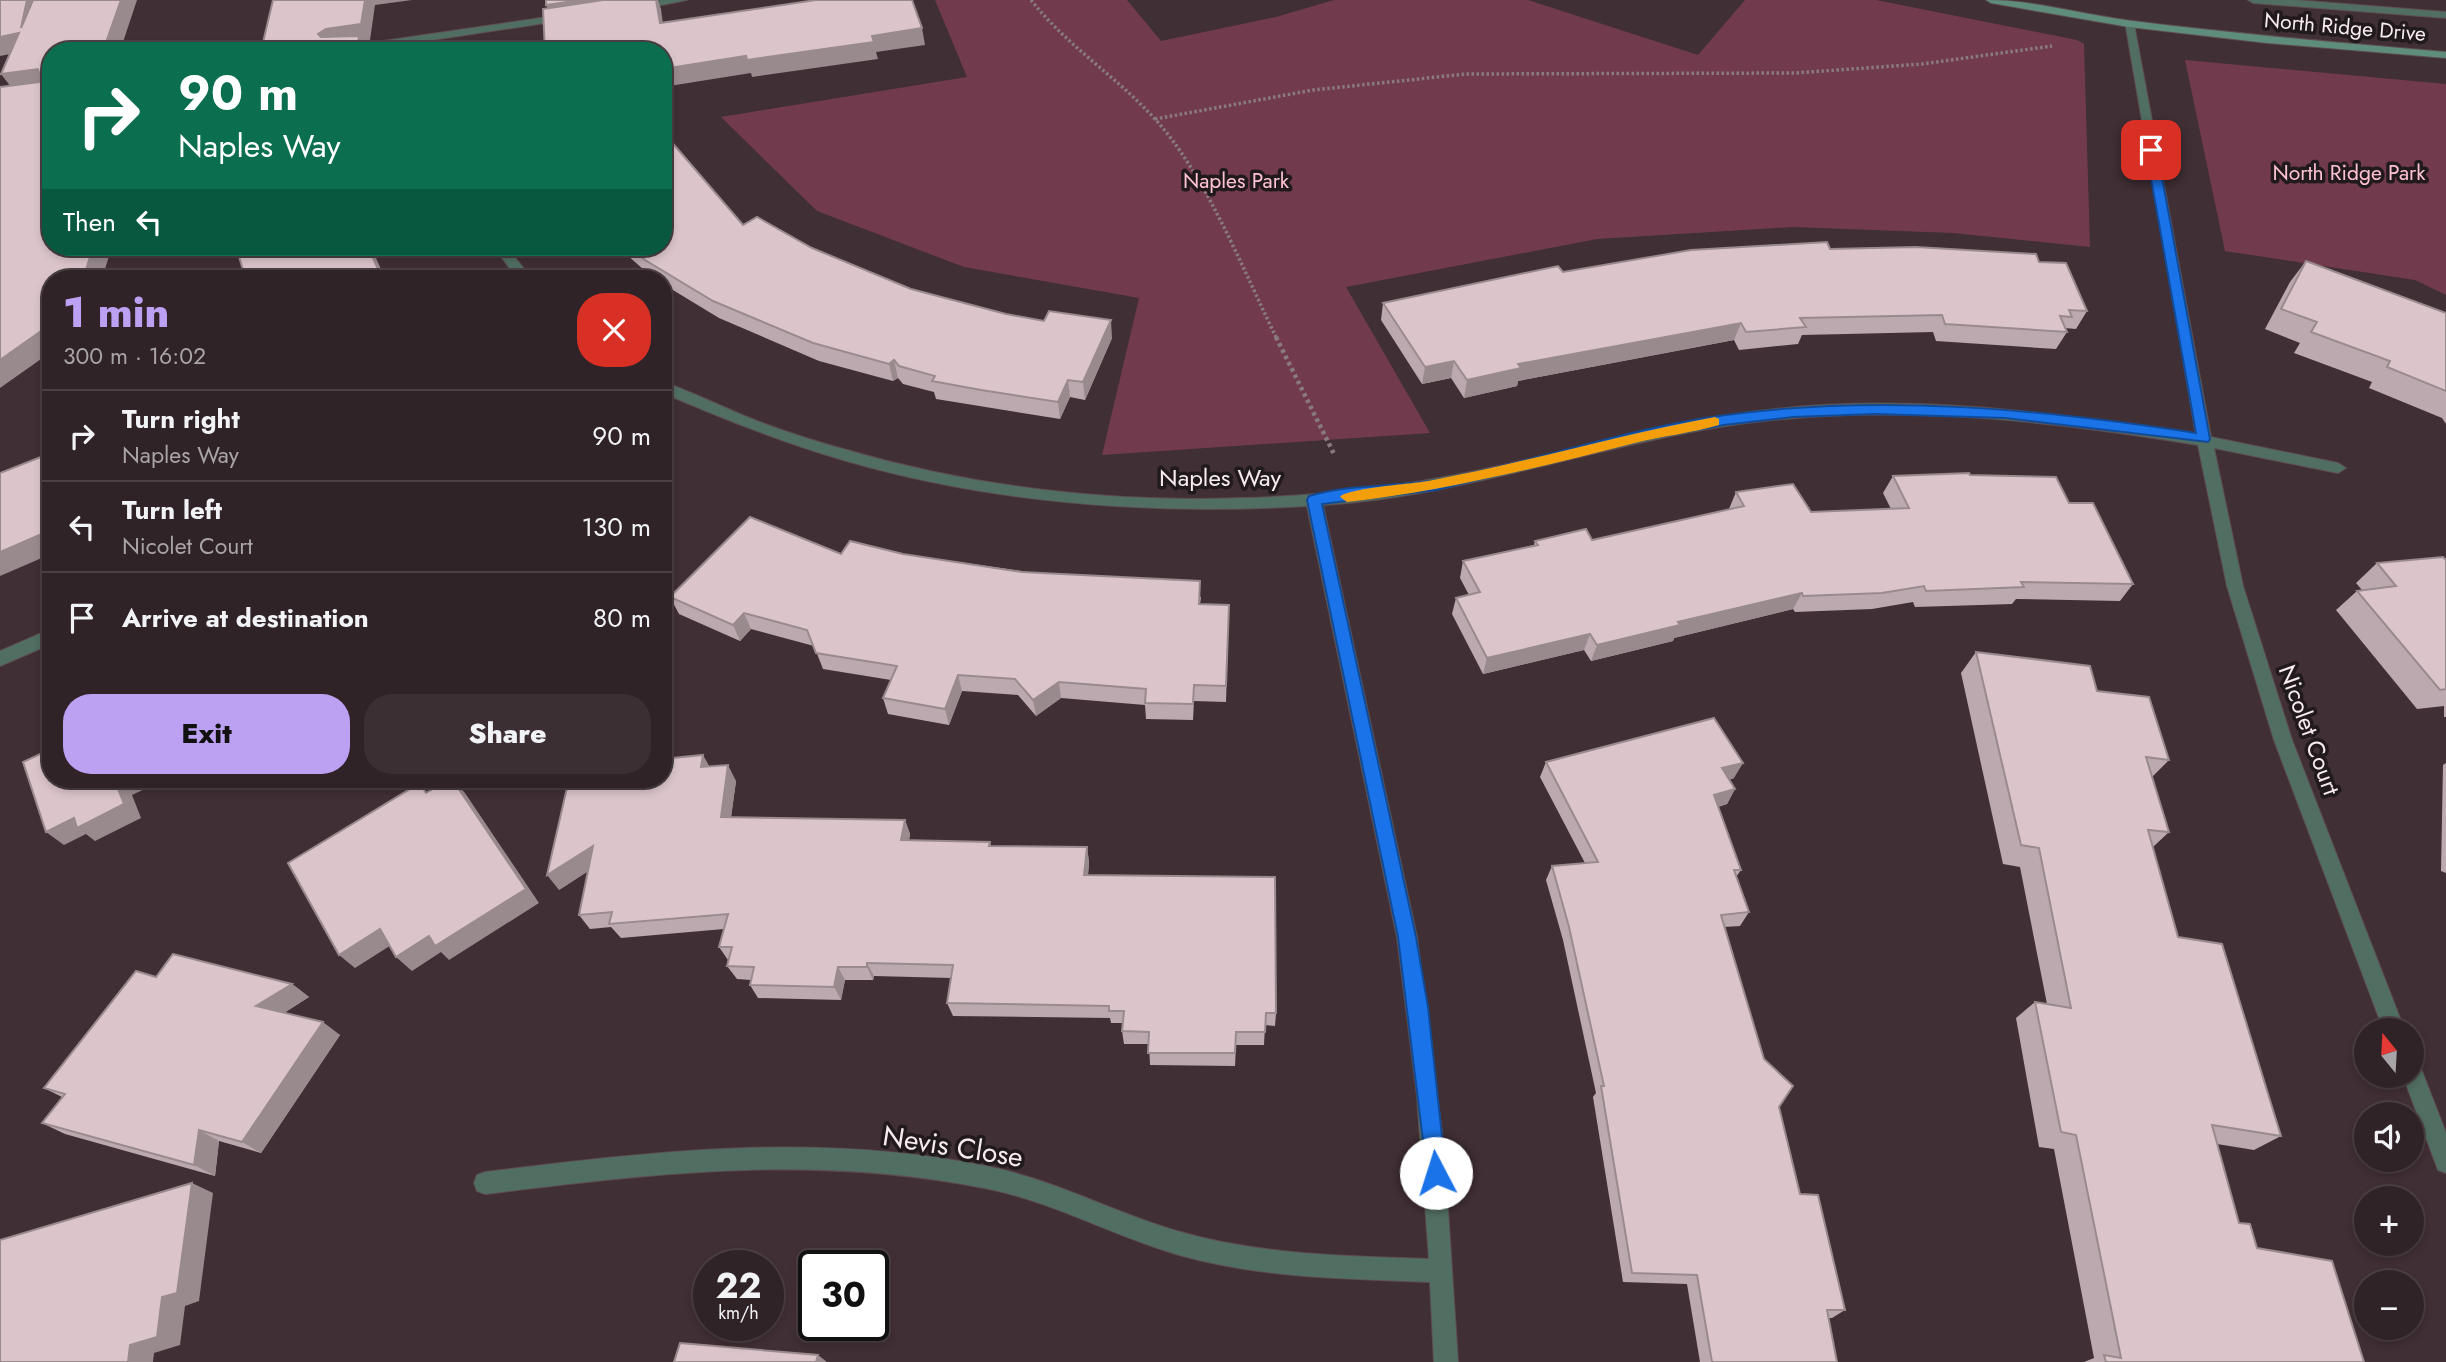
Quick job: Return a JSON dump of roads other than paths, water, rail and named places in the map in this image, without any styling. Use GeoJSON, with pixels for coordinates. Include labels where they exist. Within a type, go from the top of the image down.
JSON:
{"type":"FeatureCollection","features":[{"type":"Feature","properties":{"kind":"street"},"geometry":{"type":"LineString","coordinates":[[629,8],[682,0]]}},
{"type":"Feature","properties":{"kind":"street","name":"North Ridge Drive"},"geometry":{"type":"LineString","coordinates":[[1991,0],[2129,24],[2267,40],[2446,55]]}},
{"type":"Feature","properties":{"kind":"street","name":"North Ridge Drive"},"geometry":{"type":"LineString","coordinates":[[2253,0],[2446,15]]}},
{"type":"Feature","properties":{"kind":"street"},"geometry":{"type":"LineString","coordinates":[[417,42],[463,37],[575,16]]}},
{"type":"Feature","properties":{"kind":"street","name":"Nicolet Court"},"geometry":{"type":"LineString","coordinates":[[2129,24],[2204,439],[2235,586],[2283,740],[2390,1018]]}},
{"type":"Feature","properties":{"kind":"street"},"geometry":{"type":"LineString","coordinates":[[507,256],[518,270]]}},
{"type":"Feature","properties":{"kind":"street","name":"Naples Way"},"geometry":{"type":"LineString","coordinates":[[672,391],[703,406],[816,449],[868,464],[948,481],[1026,493],[1119,501],[1221,503],[1314,500],[1436,485],[1652,434],[1724,420],[1793,413],[1875,409],[2005,413],[2101,423],[2204,439]]}},
{"type":"Feature","properties":{"kind":"street"},"geometry":{"type":"LineString","coordinates":[[2204,439],[2338,468]]}},
{"type":"Feature","properties":{"kind":"street"},"geometry":{"type":"LineString","coordinates":[[1314,500],[1407,937],[1434,1149],[1446,1362]]}},
{"type":"Feature","properties":{"kind":"street"},"geometry":{"type":"LineString","coordinates":[[0,659],[42,640]]}},
{"type":"Feature","properties":{"kind":"street"},"geometry":{"type":"LineString","coordinates":[[2419,1088],[2441,1137],[2446,1162]]}},
{"type":"Feature","properties":{"kind":"street","name":"Nevis Close"},"geometry":{"type":"LineString","coordinates":[[485,1184],[664,1162],[738,1158],[802,1158],[918,1166],[987,1177],[1030,1188],[1175,1242],[1217,1253],[1261,1260],[1442,1271]]}},
{"type":"Feature","properties":{"kind":"park label","name":"North Ridge Park"},"geometry":{"type":"Point","coordinates":[2349,173]}},
{"type":"Feature","properties":{"kind":"park label","name":"Naples Park"},"geometry":{"type":"Point","coordinates":[1236,181]}}]}
